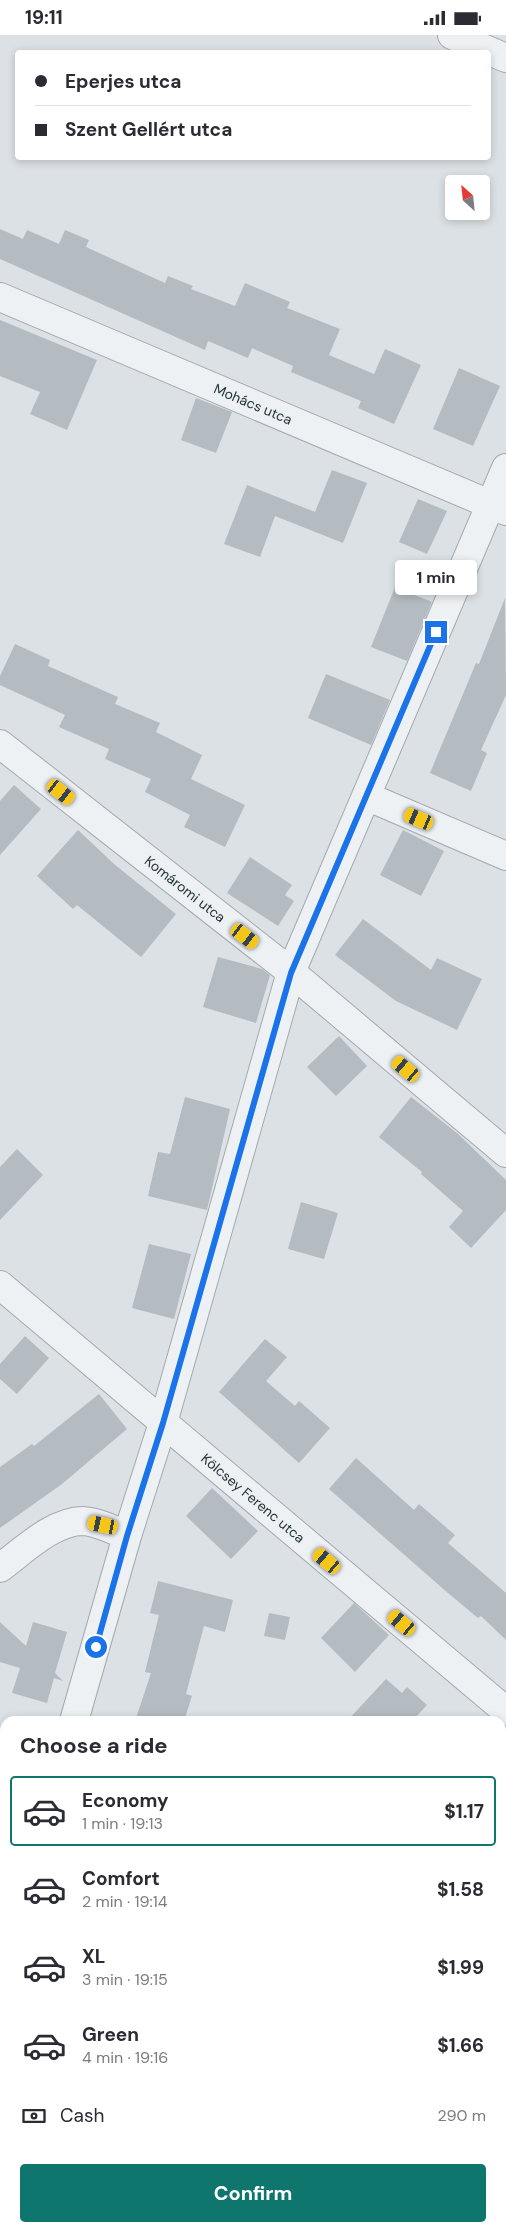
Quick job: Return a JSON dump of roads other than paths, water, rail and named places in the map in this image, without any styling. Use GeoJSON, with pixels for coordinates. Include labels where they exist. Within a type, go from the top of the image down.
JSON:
{"type":"FeatureCollection","features":[{"type":"Feature","properties":{"kind":"street"},"geometry":{"type":"LineString","coordinates":[[452,35],[487,50]]}},
{"type":"Feature","properties":{"kind":"street"},"geometry":{"type":"LineString","coordinates":[[491,52],[506,58]]}},
{"type":"Feature","properties":{"kind":"street","name":"Mohács utca"},"geometry":{"type":"LineString","coordinates":[[0,297],[498,508]]}},
{"type":"Feature","properties":{"kind":"street"},"geometry":{"type":"LineString","coordinates":[[75,1716],[127,1536],[163,1423],[291,973],[366,796],[498,508],[506,468]]}},
{"type":"Feature","properties":{"kind":"street","name":"Komáromi utca"},"geometry":{"type":"LineString","coordinates":[[0,744],[291,973],[506,1153]]}},
{"type":"Feature","properties":{"kind":"street"},"geometry":{"type":"LineString","coordinates":[[366,796],[506,856]]}},
{"type":"Feature","properties":{"kind":"street","name":"Kölcsey Ferenc utca"},"geometry":{"type":"LineString","coordinates":[[0,1285],[506,1711]]}},
{"type":"Feature","properties":{"kind":"street"},"geometry":{"type":"LineString","coordinates":[[0,1568],[50,1532],[69,1523],[84,1521],[94,1523],[127,1536]]}}]}
